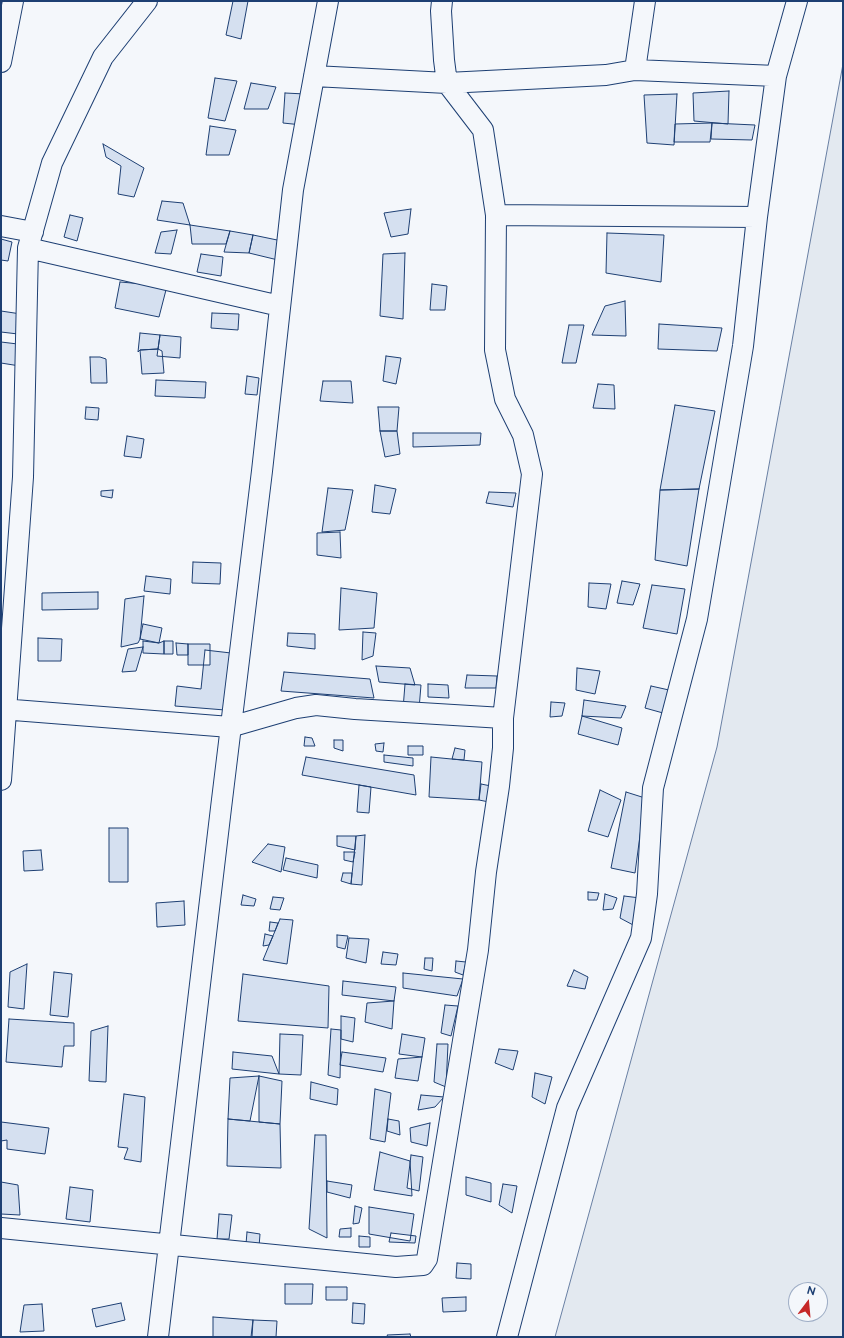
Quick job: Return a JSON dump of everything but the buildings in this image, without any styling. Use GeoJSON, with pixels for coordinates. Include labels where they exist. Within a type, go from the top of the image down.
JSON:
{"type":"FeatureCollection","features":[{"type":"Feature","properties":{"kind":"street"},"geometry":{"type":"LineString","coordinates":[[1,62],[14,1]]}},
{"type":"Feature","properties":{"kind":"street"},"geometry":{"type":"LineString","coordinates":[[1,780],[4,709],[23,477],[31,240],[52,164],[103,57],[147,1]]}},
{"type":"Feature","properties":{"kind":"street"},"geometry":{"type":"LineString","coordinates":[[158,1337],[230,727],[261,479],[293,190],[328,1]]}},
{"type":"Feature","properties":{"kind":"street"},"geometry":{"type":"LineString","coordinates":[[1,1228],[396,1267],[423,1264],[427,1259],[478,950],[486,872],[500,778],[503,748],[503,718],[532,474],[522,435],[505,399],[495,350],[496,215],[483,130],[447,83],[443,53],[442,1]]}},
{"type":"Feature","properties":{"kind":"street"},"geometry":{"type":"LineString","coordinates":[[635,70],[645,1]]}},
{"type":"Feature","properties":{"kind":"street"},"geometry":{"type":"LineString","coordinates":[[507,1337],[567,1108],[641,938],[647,894],[653,788],[697,620],[743,346],[757,217],[776,76],[797,1]]}},
{"type":"Feature","properties":{"kind":"street"},"geometry":{"type":"LineString","coordinates":[[314,76],[447,83],[606,75],[635,70],[776,76]]}},
{"type":"Feature","properties":{"kind":"street"},"geometry":{"type":"LineString","coordinates":[[496,215],[757,217]]}},
{"type":"Feature","properties":{"kind":"street"},"geometry":{"type":"LineString","coordinates":[[1,226],[31,240],[280,306]]}},
{"type":"Feature","properties":{"kind":"street"},"geometry":{"type":"LineString","coordinates":[[4,709],[230,727],[296,708],[316,705],[355,709],[503,718]]}},
{"type":"Feature","properties":{"kind":"shaded area"},"geometry":{"type":"Polygon","coordinates":[[[843,64],[843,1337],[555,1337],[717,747],[843,64]]]}}]}
